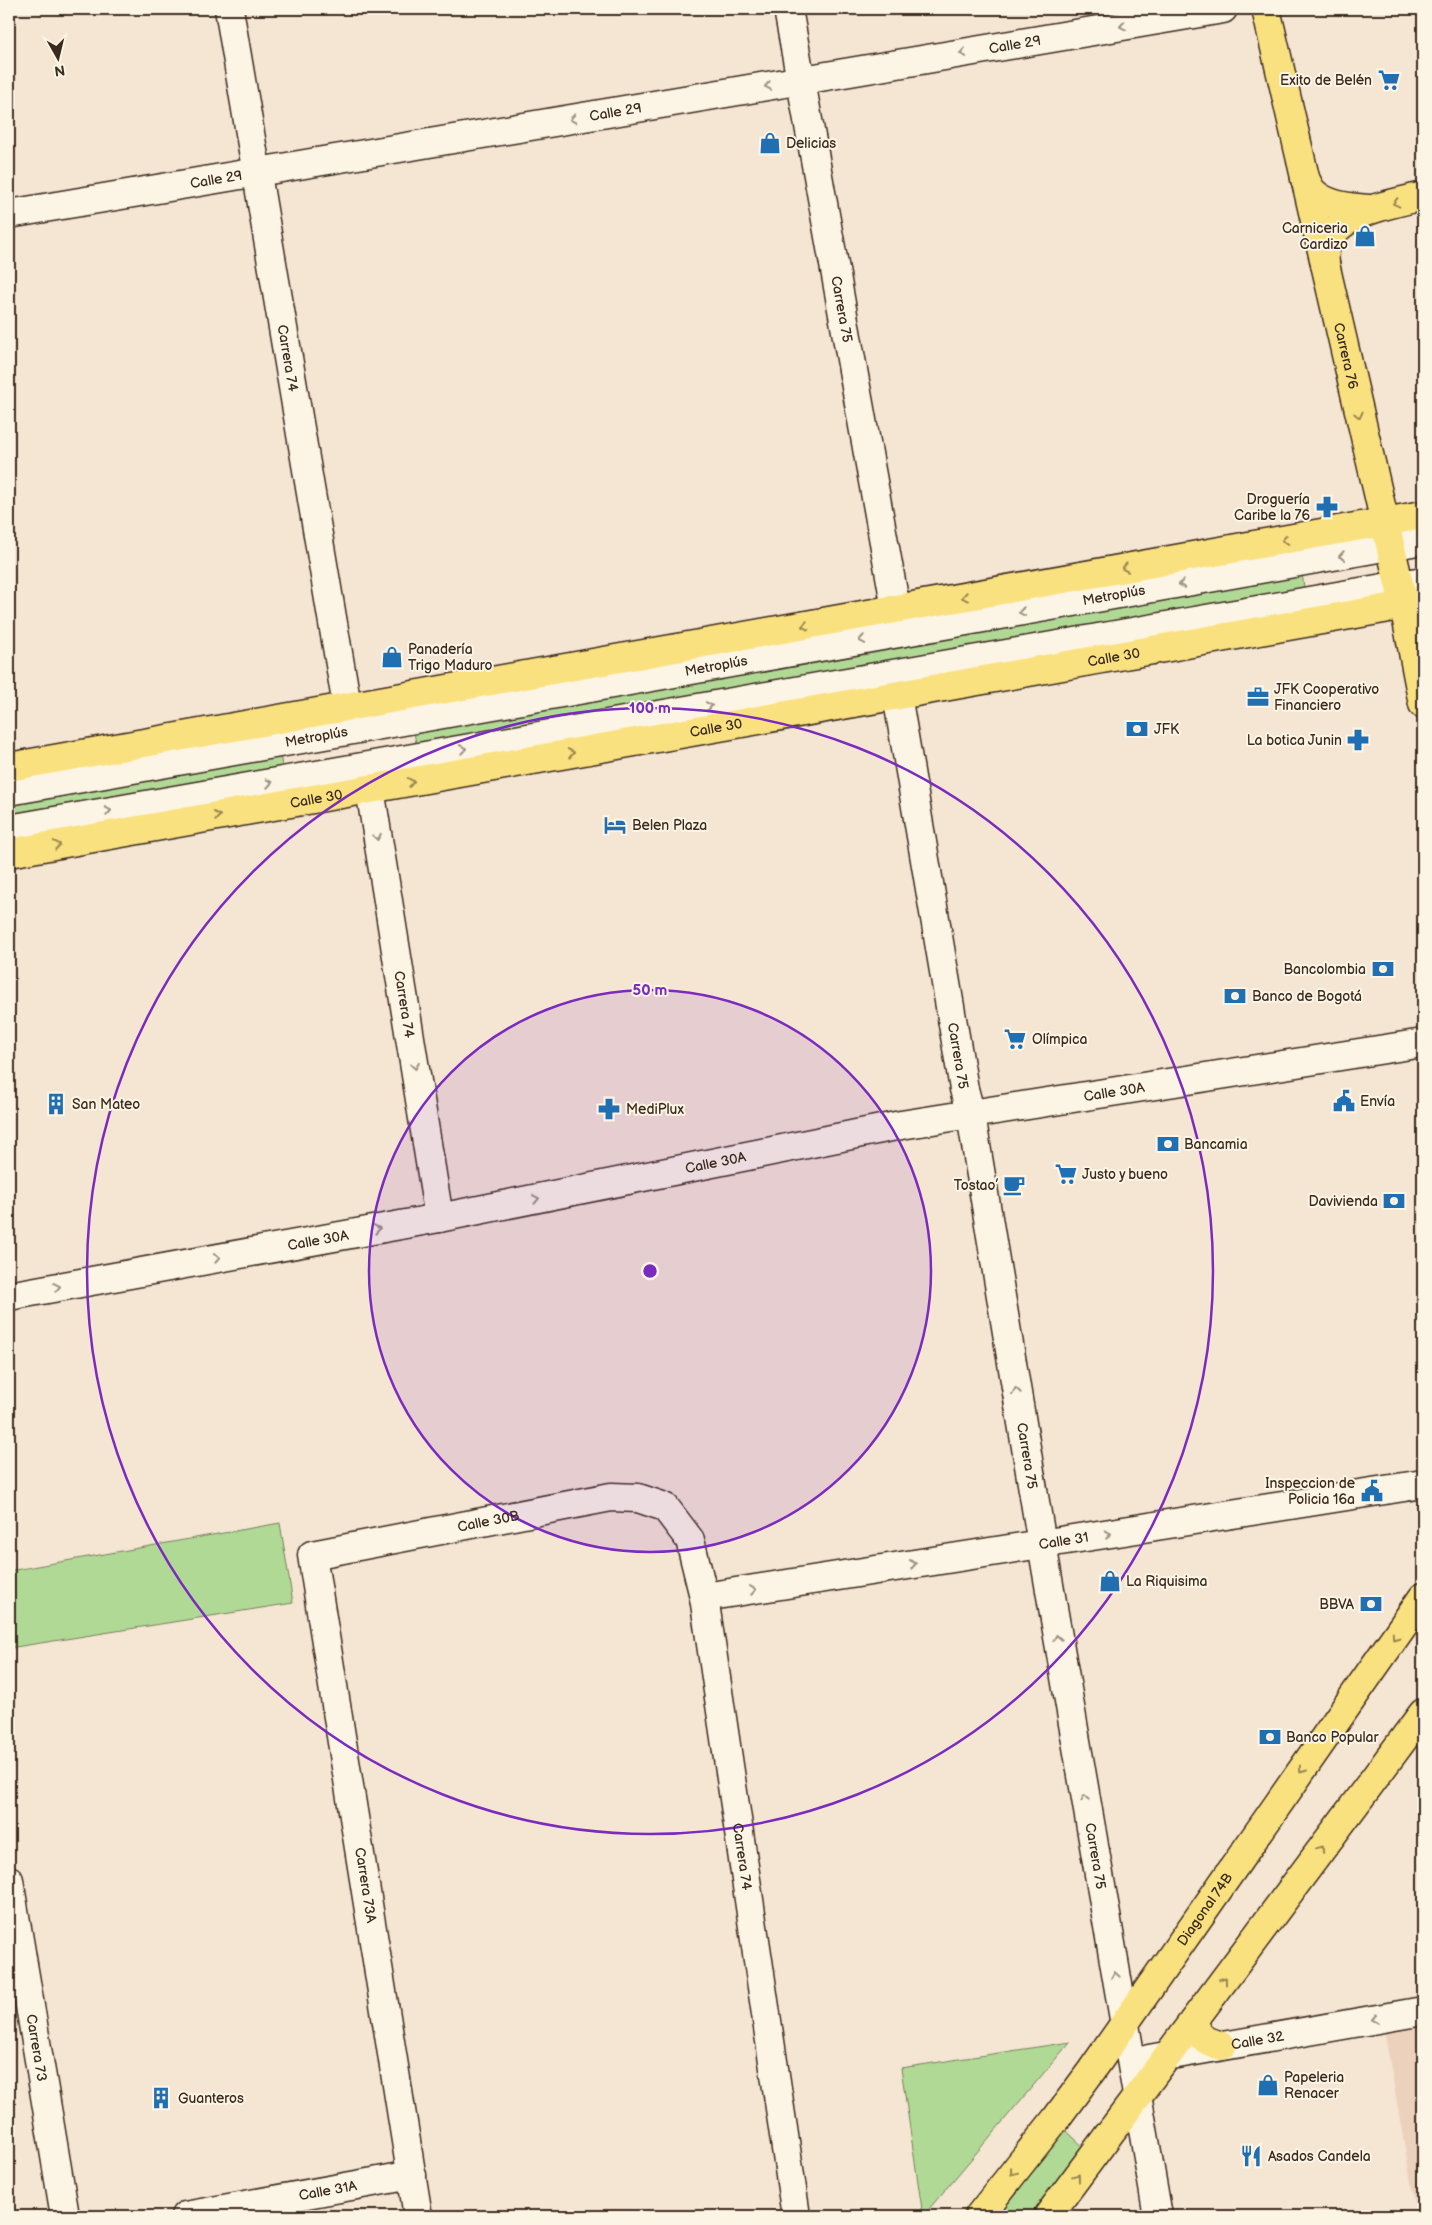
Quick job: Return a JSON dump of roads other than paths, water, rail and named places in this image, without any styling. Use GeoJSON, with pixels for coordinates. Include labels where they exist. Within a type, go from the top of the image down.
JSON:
{"type":"FeatureCollection","features":[{"type":"Feature","properties":{"kind":"main road","name":"Carrera 76"},"geometry":{"type":"LineString","coordinates":[[1266,9],[1387,535],[1412,593],[1423,704]]}},
{"type":"Feature","properties":{"kind":"main road"},"geometry":{"type":"LineString","coordinates":[[1305,179],[1313,193],[1331,202],[1350,208],[1369,209]]}},
{"type":"Feature","properties":{"kind":"main road"},"geometry":{"type":"LineString","coordinates":[[1325,265],[1323,251],[1330,237],[1341,225],[1369,209],[1423,196]]}},
{"type":"Feature","properties":{"kind":"main road"},"geometry":{"type":"LineString","coordinates":[[9,767],[896,609],[1387,535],[1423,515]]}},
{"type":"Feature","properties":{"kind":"main road","name":"Calle 30"},"geometry":{"type":"LineString","coordinates":[[9,853],[897,695],[1412,593]]}},
{"type":"Feature","properties":{"kind":"main road","name":"Diagonal 74B"},"geometry":{"type":"LineString","coordinates":[[979,2216],[1092,2070],[1123,2023],[1423,1597]]}},
{"type":"Feature","properties":{"kind":"main road"},"geometry":{"type":"LineString","coordinates":[[1048,2216],[1423,1713]]}},
{"type":"Feature","properties":{"kind":"main road"},"geometry":{"type":"LineString","coordinates":[[1196,2019],[1196,2030],[1204,2041],[1222,2046]]}},
{"type":"Feature","properties":{"kind":"street","name":"Carrera 74"},"geometry":{"type":"LineString","coordinates":[[229,9],[347,706]]}},
{"type":"Feature","properties":{"kind":"street","name":"Carrera 75"},"geometry":{"type":"LineString","coordinates":[[788,9],[896,609]]}},
{"type":"Feature","properties":{"kind":"street","name":"Calle 29"},"geometry":{"type":"LineString","coordinates":[[9,214],[1222,9]]}},
{"type":"Feature","properties":{"kind":"street","name":"Metroplús"},"geometry":{"type":"LineString","coordinates":[[9,790],[1387,535],[1423,540]]}},
{"type":"Feature","properties":{"kind":"street"},"geometry":{"type":"LineString","coordinates":[[9,829],[1412,593]]}},
{"type":"Feature","properties":{"kind":"street","name":"Carrera 75"},"geometry":{"type":"LineString","coordinates":[[897,695],[1136,2099],[1158,2216]]}},
{"type":"Feature","properties":{"kind":"street","name":"Carrera 74"},"geometry":{"type":"LineString","coordinates":[[370,789],[439,1218]]}},
{"type":"Feature","properties":{"kind":"street","name":"Calle 30A"},"geometry":{"type":"LineString","coordinates":[[9,1296],[439,1218],[902,1125],[1423,1043]]}},
{"type":"Feature","properties":{"kind":"street","name":"Calle 31"},"geometry":{"type":"LineString","coordinates":[[704,1597],[1423,1484]]}},
{"type":"Feature","properties":{"kind":"street","name":"Calle 30B"},"geometry":{"type":"LineString","coordinates":[[312,1554],[610,1497],[638,1498],[665,1507]]}},
{"type":"Feature","properties":{"kind":"street","name":"Carrera 74"},"geometry":{"type":"LineString","coordinates":[[665,1507],[690,1540],[704,1597],[796,2216]]}},
{"type":"Feature","properties":{"kind":"street","name":"Carrera 73A"},"geometry":{"type":"LineString","coordinates":[[312,1554],[418,2216]]}},
{"type":"Feature","properties":{"kind":"street","name":"Carrera 73"},"geometry":{"type":"LineString","coordinates":[[9,1880],[11,1913],[65,2216]]}},
{"type":"Feature","properties":{"kind":"street","name":"Calle 32"},"geometry":{"type":"LineString","coordinates":[[1092,2070],[1423,2010]]}},
{"type":"Feature","properties":{"kind":"street","name":"Calle 31A"},"geometry":{"type":"LineString","coordinates":[[184,2216],[412,2176]]}},
{"type":"Feature","properties":{"kind":"place","name":"Exito de Belén"},"geometry":{"type":"Point","coordinates":[1389,80]}},
{"type":"Feature","properties":{"kind":"place","name":"Delicias"},"geometry":{"type":"Point","coordinates":[770,143]}},
{"type":"Feature","properties":{"kind":"place","name":"Carniceria Cardizo"},"geometry":{"type":"Point","coordinates":[1365,236]}},
{"type":"Feature","properties":{"kind":"place","name":"Droguería Caribe la 76"},"geometry":{"type":"Point","coordinates":[1327,507]}},
{"type":"Feature","properties":{"kind":"place","name":"Panadería Trigo Maduro"},"geometry":{"type":"Point","coordinates":[392,657]}},
{"type":"Feature","properties":{"kind":"place","name":"JFK Cooperativo Financiero"},"geometry":{"type":"Point","coordinates":[1258,697]}},
{"type":"Feature","properties":{"kind":"place","name":"JFK"},"geometry":{"type":"Point","coordinates":[1137,729]}},
{"type":"Feature","properties":{"kind":"place","name":"La botica Junin"},"geometry":{"type":"Point","coordinates":[1358,740]}},
{"type":"Feature","properties":{"kind":"place","name":"Belen Plaza"},"geometry":{"type":"Point","coordinates":[615,825]}},
{"type":"Feature","properties":{"kind":"place","name":"Bancolombia"},"geometry":{"type":"Point","coordinates":[1383,969]}},
{"type":"Feature","properties":{"kind":"place","name":"Banco de Bogotá"},"geometry":{"type":"Point","coordinates":[1235,996]}},
{"type":"Feature","properties":{"kind":"place","name":"Olímpica"},"geometry":{"type":"Point","coordinates":[1015,1039]}},
{"type":"Feature","properties":{"kind":"place","name":"Envía"},"geometry":{"type":"Point","coordinates":[1344,1101]}},
{"type":"Feature","properties":{"kind":"place","name":"San Mateo"},"geometry":{"type":"Point","coordinates":[56,1104]}},
{"type":"Feature","properties":{"kind":"place","name":"MediPlux"},"geometry":{"type":"Point","coordinates":[609,1109]}},
{"type":"Feature","properties":{"kind":"place","name":"Bancamia"},"geometry":{"type":"Point","coordinates":[1168,1144]}},
{"type":"Feature","properties":{"kind":"place","name":"Justo y bueno"},"geometry":{"type":"Point","coordinates":[1066,1174]}},
{"type":"Feature","properties":{"kind":"place","name":"Tostao’"},"geometry":{"type":"Point","coordinates":[1014,1185]}},
{"type":"Feature","properties":{"kind":"place","name":"Davivienda"},"geometry":{"type":"Point","coordinates":[1394,1201]}},
{"type":"Feature","properties":{"kind":"place","name":"Inspeccion de Policia 16a"},"geometry":{"type":"Point","coordinates":[1372,1491]}},
{"type":"Feature","properties":{"kind":"place","name":"La Riquisima"},"geometry":{"type":"Point","coordinates":[1110,1581]}},
{"type":"Feature","properties":{"kind":"place","name":"BBVA"},"geometry":{"type":"Point","coordinates":[1371,1604]}},
{"type":"Feature","properties":{"kind":"place","name":"Banco Popular"},"geometry":{"type":"Point","coordinates":[1270,1737]}},
{"type":"Feature","properties":{"kind":"place","name":"Papeleria Renacer"},"geometry":{"type":"Point","coordinates":[1268,2085]}},
{"type":"Feature","properties":{"kind":"place","name":"Guanteros"},"geometry":{"type":"Point","coordinates":[161,2098]}},
{"type":"Feature","properties":{"kind":"place","name":"Asados Candela"},"geometry":{"type":"Point","coordinates":[1251,2156]}}]}
